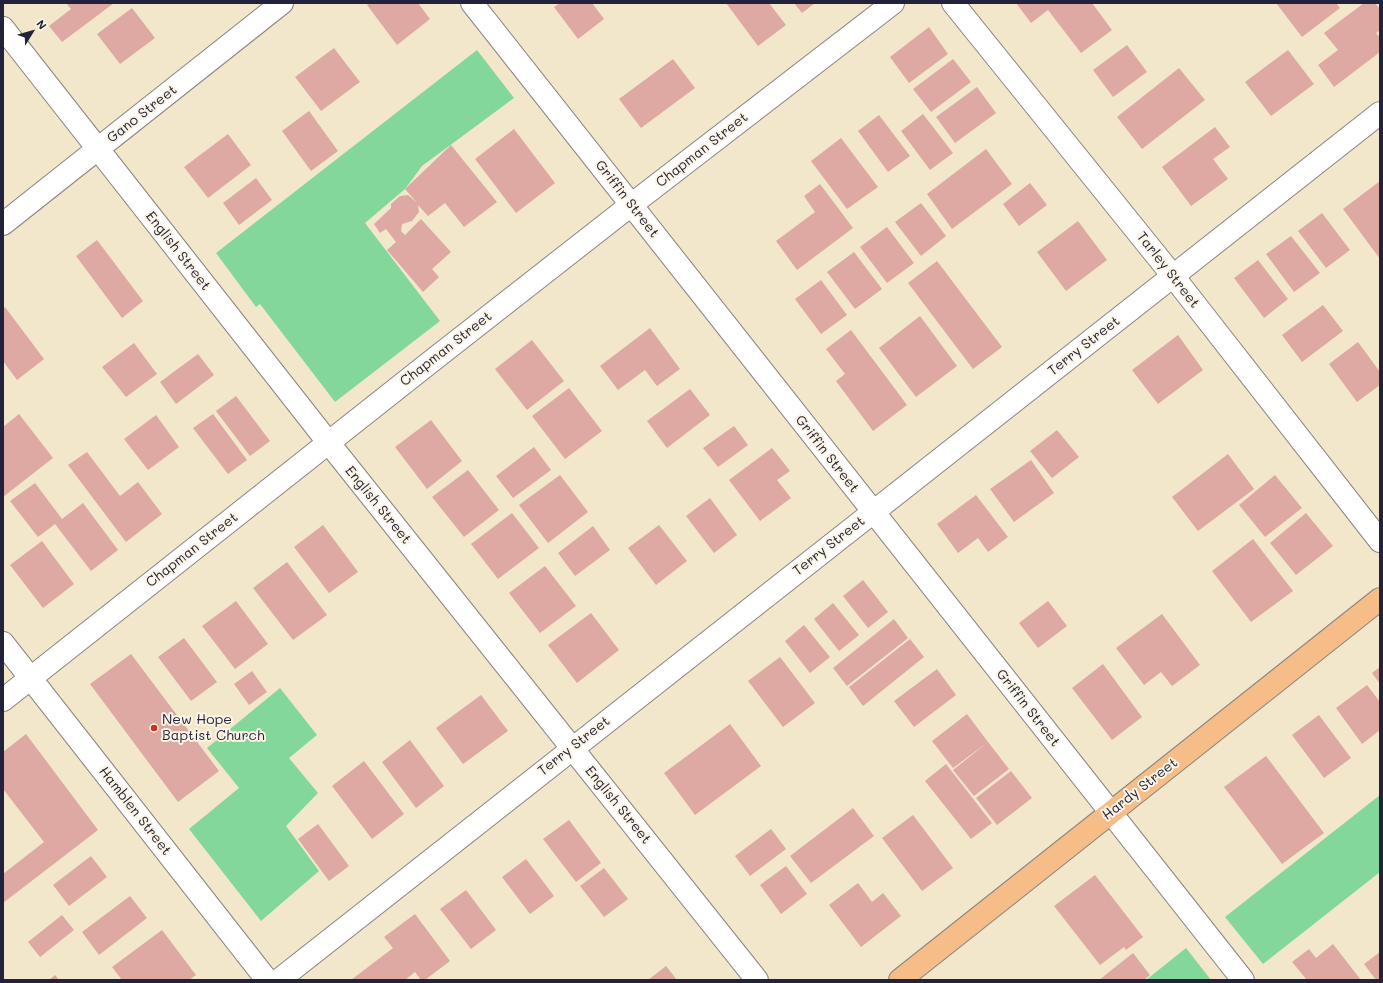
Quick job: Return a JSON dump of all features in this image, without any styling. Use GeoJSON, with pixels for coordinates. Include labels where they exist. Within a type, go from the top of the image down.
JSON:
{"type":"FeatureCollection","features":[{"type":"Feature","properties":{"kind":"main road","name":"Hardy Street"},"geometry":{"type":"LineString","coordinates":[[900,980],[1380,598]]}},
{"type":"Feature","properties":{"kind":"street","name":"Gano Street"},"geometry":{"type":"LineString","coordinates":[[3,224],[282,3]]}},
{"type":"Feature","properties":{"kind":"street","name":"Griffin Street"},"geometry":{"type":"LineString","coordinates":[[472,3],[1110,812],[1234,977]]}},
{"type":"Feature","properties":{"kind":"street","name":"Chapman Street"},"geometry":{"type":"LineString","coordinates":[[3,700],[328,442],[631,205],[893,3]]}},
{"type":"Feature","properties":{"kind":"street","name":"Tarley Street"},"geometry":{"type":"LineString","coordinates":[[953,3],[1173,276],[1380,540]]}},
{"type":"Feature","properties":{"kind":"street","name":"English Street"},"geometry":{"type":"LineString","coordinates":[[3,28],[328,442],[757,980]]}},
{"type":"Feature","properties":{"kind":"street","name":"Terry Street"},"geometry":{"type":"LineString","coordinates":[[279,980],[1380,112]]}},
{"type":"Feature","properties":{"kind":"street","name":"Hamblen Street"},"geometry":{"type":"LineString","coordinates":[[3,643],[267,980]]}},
{"type":"Feature","properties":{"kind":"green space"},"geometry":{"type":"Polygon","coordinates":[[[477,50],[514,98],[422,166],[405,189],[365,223],[440,321],[335,402],[260,304],[256,307],[216,253],[477,50]]]}},
{"type":"Feature","properties":{"kind":"green space"},"geometry":{"type":"Polygon","coordinates":[[[280,688],[317,735],[289,758],[318,793],[286,826],[319,871],[261,921],[189,829],[239,788],[207,748],[280,688]]]}},
{"type":"Feature","properties":{"kind":"green space"},"geometry":{"type":"Polygon","coordinates":[[[1380,795],[1380,872],[1263,964],[1225,917],[1380,795]]]}},
{"type":"Feature","properties":{"kind":"green space"},"geometry":{"type":"Polygon","coordinates":[[[1186,948],[1211,980],[1146,980],[1186,948]]]}},
{"type":"Feature","properties":{"kind":"building"},"geometry":{"type":"Polygon","coordinates":[[[66,3],[114,3],[62,42],[49,26],[71,9],[66,3]]]}},
{"type":"Feature","properties":{"kind":"building"},"geometry":{"type":"Polygon","coordinates":[[[370,3],[418,3],[430,19],[397,45],[367,5],[370,3]]]}},
{"type":"Feature","properties":{"kind":"building"},"geometry":{"type":"Polygon","coordinates":[[[560,3],[592,3],[604,19],[578,39],[554,7],[560,3]]]}},
{"type":"Feature","properties":{"kind":"building"},"geometry":{"type":"Polygon","coordinates":[[[726,3],[769,3],[786,25],[758,46],[726,3]]]}},
{"type":"Feature","properties":{"kind":"building"},"geometry":{"type":"Polygon","coordinates":[[[794,3],[815,3],[802,13],[794,3]]]}},
{"type":"Feature","properties":{"kind":"building"},"geometry":{"type":"Polygon","coordinates":[[[1016,3],[1092,3],[1112,30],[1081,53],[1048,10],[1031,23],[1016,3]]]}},
{"type":"Feature","properties":{"kind":"building"},"geometry":{"type":"Polygon","coordinates":[[[1276,3],[1336,3],[1340,8],[1302,37],[1276,3]]]}},
{"type":"Feature","properties":{"kind":"building"},"geometry":{"type":"Polygon","coordinates":[[[1364,3],[1375,3],[1380,9],[1380,30],[1376,33],[1380,38],[1380,52],[1334,87],[1318,65],[1338,50],[1324,33],[1364,3]]]}},
{"type":"Feature","properties":{"kind":"building"},"geometry":{"type":"Polygon","coordinates":[[[132,8],[155,38],[120,64],[97,34],[132,8]]]}},
{"type":"Feature","properties":{"kind":"building"},"geometry":{"type":"Polygon","coordinates":[[[929,27],[948,54],[909,83],[890,57],[929,27]]]}},
{"type":"Feature","properties":{"kind":"building"},"geometry":{"type":"Polygon","coordinates":[[[1127,45],[1147,72],[1113,97],[1093,70],[1127,45]]]}},
{"type":"Feature","properties":{"kind":"building"},"geometry":{"type":"Polygon","coordinates":[[[334,48],[360,82],[321,111],[295,77],[334,48]]]}},
{"type":"Feature","properties":{"kind":"building"},"geometry":{"type":"Polygon","coordinates":[[[1288,50],[1314,84],[1271,116],[1245,82],[1288,50]]]}},
{"type":"Feature","properties":{"kind":"building"},"geometry":{"type":"Polygon","coordinates":[[[673,59],[695,88],[641,128],[619,99],[673,59]]]}},
{"type":"Feature","properties":{"kind":"building"},"geometry":{"type":"Polygon","coordinates":[[[953,59],[971,82],[931,112],[913,89],[953,59]]]}},
{"type":"Feature","properties":{"kind":"building"},"geometry":{"type":"Polygon","coordinates":[[[1179,68],[1205,100],[1142,149],[1117,117],[1179,68]]]}},
{"type":"Feature","properties":{"kind":"building"},"geometry":{"type":"Polygon","coordinates":[[[977,87],[996,113],[955,143],[936,117],[977,87]]]}},
{"type":"Feature","properties":{"kind":"building"},"geometry":{"type":"Polygon","coordinates":[[[309,111],[338,151],[311,171],[282,131],[309,111]]]}},
{"type":"Feature","properties":{"kind":"building"},"geometry":{"type":"Polygon","coordinates":[[[923,114],[953,153],[930,170],[901,131],[923,114]]]}},
{"type":"Feature","properties":{"kind":"building"},"geometry":{"type":"Polygon","coordinates":[[[879,115],[910,156],[888,172],[858,131],[879,115]]]}},
{"type":"Feature","properties":{"kind":"building"},"geometry":{"type":"Polygon","coordinates":[[[1215,127],[1230,147],[1213,159],[1228,179],[1191,206],[1162,167],[1215,127]]]}},
{"type":"Feature","properties":{"kind":"building"},"geometry":{"type":"Polygon","coordinates":[[[514,129],[555,183],[516,213],[475,159],[514,129]]]}},
{"type":"Feature","properties":{"kind":"building"},"geometry":{"type":"Polygon","coordinates":[[[228,134],[251,165],[208,198],[184,167],[228,134]]]}},
{"type":"Feature","properties":{"kind":"building"},"geometry":{"type":"Polygon","coordinates":[[[841,138],[878,187],[847,209],[811,161],[841,138]]]}},
{"type":"Feature","properties":{"kind":"building"},"geometry":{"type":"Polygon","coordinates":[[[451,145],[497,202],[464,227],[445,203],[428,216],[418,205],[419,212],[412,221],[402,224],[401,231],[405,235],[421,219],[451,252],[432,269],[439,277],[423,292],[387,250],[396,242],[386,229],[380,233],[374,224],[391,208],[391,204],[400,196],[408,195],[417,203],[405,189],[451,145]]]}},
{"type":"Feature","properties":{"kind":"building"},"geometry":{"type":"Polygon","coordinates":[[[986,149],[1012,184],[952,229],[927,194],[986,149]]]}},
{"type":"Feature","properties":{"kind":"building"},"geometry":{"type":"Polygon","coordinates":[[[256,178],[272,200],[239,225],[223,203],[256,178]]]}},
{"type":"Feature","properties":{"kind":"building"},"geometry":{"type":"Polygon","coordinates":[[[1380,181],[1380,259],[1343,209],[1380,181]]]}},
{"type":"Feature","properties":{"kind":"building"},"geometry":{"type":"Polygon","coordinates":[[[1030,183],[1047,205],[1019,226],[1003,204],[1030,183]]]}},
{"type":"Feature","properties":{"kind":"building"},"geometry":{"type":"Polygon","coordinates":[[[820,184],[853,228],[797,270],[776,241],[815,212],[804,196],[820,184]]]}},
{"type":"Feature","properties":{"kind":"building"},"geometry":{"type":"Polygon","coordinates":[[[921,203],[946,236],[921,256],[895,222],[921,203]]]}},
{"type":"Feature","properties":{"kind":"building"},"geometry":{"type":"Polygon","coordinates":[[[1322,213],[1350,250],[1326,268],[1298,231],[1322,213]]]}},
{"type":"Feature","properties":{"kind":"building"},"geometry":{"type":"Polygon","coordinates":[[[1078,221],[1107,260],[1066,291],[1037,252],[1078,221]]]}},
{"type":"Feature","properties":{"kind":"building"},"geometry":{"type":"Polygon","coordinates":[[[887,227],[914,263],[887,283],[860,247],[887,227]]]}},
{"type":"Feature","properties":{"kind":"building"},"geometry":{"type":"Polygon","coordinates":[[[1291,236],[1320,273],[1294,292],[1266,254],[1291,236]]]}},
{"type":"Feature","properties":{"kind":"building"},"geometry":{"type":"Polygon","coordinates":[[[97,240],[143,301],[122,318],[76,256],[97,240]]]}},
{"type":"Feature","properties":{"kind":"building"},"geometry":{"type":"Polygon","coordinates":[[[854,252],[882,289],[855,309],[827,272],[854,252]]]}},
{"type":"Feature","properties":{"kind":"building"},"geometry":{"type":"Polygon","coordinates":[[[1258,260],[1288,299],[1264,318],[1234,278],[1258,260]]]}},
{"type":"Feature","properties":{"kind":"building"},"geometry":{"type":"Polygon","coordinates":[[[937,261],[1002,347],[973,369],[908,283],[937,261]]]}},
{"type":"Feature","properties":{"kind":"building"},"geometry":{"type":"Polygon","coordinates":[[[821,280],[847,315],[821,334],[795,299],[821,280]]]}},
{"type":"Feature","properties":{"kind":"building"},"geometry":{"type":"Polygon","coordinates":[[[1323,305],[1343,331],[1302,362],[1282,335],[1323,305]]]}},
{"type":"Feature","properties":{"kind":"building"},"geometry":{"type":"Polygon","coordinates":[[[5,307],[44,359],[17,380],[3,361],[3,309],[5,307]]]}},
{"type":"Feature","properties":{"kind":"building"},"geometry":{"type":"Polygon","coordinates":[[[920,316],[957,366],[916,397],[879,348],[920,316]]]}},
{"type":"Feature","properties":{"kind":"building"},"geometry":{"type":"Polygon","coordinates":[[[650,328],[680,369],[657,386],[645,370],[618,390],[600,366],[650,328]]]}},
{"type":"Feature","properties":{"kind":"building"},"geometry":{"type":"Polygon","coordinates":[[[851,330],[907,405],[873,431],[836,381],[845,374],[826,349],[851,330]]]}},
{"type":"Feature","properties":{"kind":"building"},"geometry":{"type":"Polygon","coordinates":[[[1178,335],[1203,370],[1158,404],[1132,370],[1178,335]]]}},
{"type":"Feature","properties":{"kind":"building"},"geometry":{"type":"Polygon","coordinates":[[[532,340],[564,381],[527,410],[495,369],[532,340]]]}},
{"type":"Feature","properties":{"kind":"building"},"geometry":{"type":"Polygon","coordinates":[[[1358,342],[1380,372],[1380,385],[1357,402],[1329,364],[1358,342]]]}},
{"type":"Feature","properties":{"kind":"building"},"geometry":{"type":"Polygon","coordinates":[[[134,343],[157,374],[126,397],[102,367],[134,343]]]}},
{"type":"Feature","properties":{"kind":"building"},"geometry":{"type":"Polygon","coordinates":[[[198,354],[214,375],[176,404],[160,382],[198,354]]]}},
{"type":"Feature","properties":{"kind":"building"},"geometry":{"type":"Polygon","coordinates":[[[569,388],[602,431],[565,459],[532,416],[569,388]]]}},
{"type":"Feature","properties":{"kind":"building"},"geometry":{"type":"Polygon","coordinates":[[[690,389],[710,415],[667,448],[647,421],[690,389]]]}},
{"type":"Feature","properties":{"kind":"building"},"geometry":{"type":"Polygon","coordinates":[[[236,396],[270,441],[250,456],[216,411],[236,396]]]}},
{"type":"Feature","properties":{"kind":"building"},"geometry":{"type":"Polygon","coordinates":[[[19,414],[53,458],[3,497],[3,427],[19,414]]]}},
{"type":"Feature","properties":{"kind":"building"},"geometry":{"type":"Polygon","coordinates":[[[213,414],[247,460],[228,474],[193,428],[213,414]]]}},
{"type":"Feature","properties":{"kind":"building"},"geometry":{"type":"Polygon","coordinates":[[[156,415],[179,447],[148,470],[124,439],[156,415]]]}},
{"type":"Feature","properties":{"kind":"building"},"geometry":{"type":"Polygon","coordinates":[[[431,420],[462,461],[427,489],[395,447],[431,420]]]}},
{"type":"Feature","properties":{"kind":"building"},"geometry":{"type":"Polygon","coordinates":[[[734,426],[748,445],[718,467],[703,448],[734,426]]]}},
{"type":"Feature","properties":{"kind":"building"},"geometry":{"type":"Polygon","coordinates":[[[1057,430],[1079,457],[1052,478],[1030,451],[1057,430]]]}},
{"type":"Feature","properties":{"kind":"building"},"geometry":{"type":"Polygon","coordinates":[[[534,447],[551,470],[513,498],[496,476],[534,447]]]}},
{"type":"Feature","properties":{"kind":"building"},"geometry":{"type":"Polygon","coordinates":[[[772,448],[790,471],[777,480],[791,498],[760,521],[729,480],[772,448]]]}},
{"type":"Feature","properties":{"kind":"building"},"geometry":{"type":"Polygon","coordinates":[[[87,452],[120,496],[138,482],[162,514],[126,542],[68,465],[87,452]]]}},
{"type":"Feature","properties":{"kind":"building"},"geometry":{"type":"Polygon","coordinates":[[[1228,454],[1254,489],[1198,531],[1172,497],[1228,454]]]}},
{"type":"Feature","properties":{"kind":"building"},"geometry":{"type":"Polygon","coordinates":[[[1031,460],[1054,493],[1014,522],[990,489],[1031,460]]]}},
{"type":"Feature","properties":{"kind":"building"},"geometry":{"type":"Polygon","coordinates":[[[468,470],[499,510],[464,537],[432,497],[468,470]]]}},
{"type":"Feature","properties":{"kind":"building"},"geometry":{"type":"Polygon","coordinates":[[[560,475],[588,512],[548,543],[519,505],[560,475]]]}},
{"type":"Feature","properties":{"kind":"building"},"geometry":{"type":"Polygon","coordinates":[[[1275,475],[1302,508],[1265,537],[1239,505],[1275,475]]]}},
{"type":"Feature","properties":{"kind":"building"},"geometry":{"type":"Polygon","coordinates":[[[35,483],[62,519],[83,503],[118,550],[91,571],[55,524],[38,537],[10,501],[35,483]]]}},
{"type":"Feature","properties":{"kind":"building"},"geometry":{"type":"Polygon","coordinates":[[[976,495],[1008,537],[988,552],[978,538],[958,553],[937,524],[976,495]]]}},
{"type":"Feature","properties":{"kind":"building"},"geometry":{"type":"Polygon","coordinates":[[[710,498],[737,535],[714,553],[686,516],[710,498]]]}},
{"type":"Feature","properties":{"kind":"building"},"geometry":{"type":"Polygon","coordinates":[[[512,513],[539,548],[498,579],[471,544],[512,513]]]}},
{"type":"Feature","properties":{"kind":"building"},"geometry":{"type":"Polygon","coordinates":[[[1306,513],[1333,546],[1296,575],[1270,543],[1306,513]]]}},
{"type":"Feature","properties":{"kind":"building"},"geometry":{"type":"Polygon","coordinates":[[[323,525],[358,572],[329,593],[294,547],[323,525]]]}},
{"type":"Feature","properties":{"kind":"building"},"geometry":{"type":"Polygon","coordinates":[[[659,525],[687,561],[656,585],[628,548],[659,525]]]}},
{"type":"Feature","properties":{"kind":"building"},"geometry":{"type":"Polygon","coordinates":[[[593,526],[610,550],[575,576],[558,553],[593,526]]]}},
{"type":"Feature","properties":{"kind":"building"},"geometry":{"type":"Polygon","coordinates":[[[1253,539],[1293,591],[1251,622],[1212,571],[1253,539]]]}},
{"type":"Feature","properties":{"kind":"building"},"geometry":{"type":"Polygon","coordinates":[[[42,541],[74,584],[43,608],[10,565],[42,541]]]}},
{"type":"Feature","properties":{"kind":"building"},"geometry":{"type":"Polygon","coordinates":[[[287,562],[327,615],[293,640],[253,588],[287,562]]]}},
{"type":"Feature","properties":{"kind":"building"},"geometry":{"type":"Polygon","coordinates":[[[545,566],[576,606],[540,633],[509,593],[545,566]]]}},
{"type":"Feature","properties":{"kind":"building"},"geometry":{"type":"Polygon","coordinates":[[[863,580],[888,612],[868,628],[843,596],[863,580]]]}},
{"type":"Feature","properties":{"kind":"building"},"geometry":{"type":"Polygon","coordinates":[[[236,601],[268,644],[235,669],[202,626],[236,601]]]}},
{"type":"Feature","properties":{"kind":"building"},"geometry":{"type":"Polygon","coordinates":[[[1048,601],[1067,626],[1038,648],[1019,623],[1048,601]]]}},
{"type":"Feature","properties":{"kind":"building"},"geometry":{"type":"Polygon","coordinates":[[[833,603],[859,635],[839,651],[814,619],[833,603]]]}},
{"type":"Feature","properties":{"kind":"building"},"geometry":{"type":"Polygon","coordinates":[[[591,613],[619,650],[577,683],[548,645],[591,613]]]}},
{"type":"Feature","properties":{"kind":"building"},"geometry":{"type":"Polygon","coordinates":[[[1162,614],[1200,665],[1172,686],[1161,672],[1144,685],[1116,648],[1162,614]]]}},
{"type":"Feature","properties":{"kind":"building"},"geometry":{"type":"Polygon","coordinates":[[[894,619],[908,638],[847,686],[833,668],[894,619]]]}},
{"type":"Feature","properties":{"kind":"building"},"geometry":{"type":"Polygon","coordinates":[[[804,625],[830,657],[810,673],[785,641],[804,625]]]}},
{"type":"Feature","properties":{"kind":"building"},"geometry":{"type":"Polygon","coordinates":[[[184,638],[217,682],[191,701],[158,657],[184,638]]]}},
{"type":"Feature","properties":{"kind":"building"},"geometry":{"type":"Polygon","coordinates":[[[910,639],[924,657],[863,706],[849,687],[910,639]]]}},
{"type":"Feature","properties":{"kind":"building","name":"New Hope Baptist Church"},"geometry":{"type":"Polygon","coordinates":[[[131,654],[219,771],[178,802],[90,684],[131,654]]]}},
{"type":"Feature","properties":{"kind":"building"},"geometry":{"type":"Polygon","coordinates":[[[780,657],[815,703],[783,727],[748,681],[780,657]]]}},
{"type":"Feature","properties":{"kind":"building"},"geometry":{"type":"Polygon","coordinates":[[[1103,664],[1142,717],[1112,740],[1072,688],[1103,664]]]}},
{"type":"Feature","properties":{"kind":"building"},"geometry":{"type":"Polygon","coordinates":[[[1380,667],[1380,684],[1372,673],[1380,667]]]}},
{"type":"Feature","properties":{"kind":"building"},"geometry":{"type":"Polygon","coordinates":[[[937,669],[956,695],[914,727],[894,701],[937,669]]]}},
{"type":"Feature","properties":{"kind":"building"},"geometry":{"type":"Polygon","coordinates":[[[252,671],[267,692],[249,705],[234,684],[252,671]]]}},
{"type":"Feature","properties":{"kind":"building"},"geometry":{"type":"Polygon","coordinates":[[[1367,685],[1380,702],[1380,730],[1362,744],[1336,708],[1367,685]]]}},
{"type":"Feature","properties":{"kind":"building"},"geometry":{"type":"Polygon","coordinates":[[[481,695],[508,731],[463,764],[436,728],[481,695]]]}},
{"type":"Feature","properties":{"kind":"building"},"geometry":{"type":"Polygon","coordinates":[[[967,714],[988,742],[953,768],[932,741],[967,714]]]}},
{"type":"Feature","properties":{"kind":"building"},"geometry":{"type":"Polygon","coordinates":[[[1319,715],[1351,758],[1324,778],[1292,735],[1319,715]]]}},
{"type":"Feature","properties":{"kind":"building"},"geometry":{"type":"Polygon","coordinates":[[[730,724],[761,766],[695,815],[664,773],[730,724]]]}},
{"type":"Feature","properties":{"kind":"building"},"geometry":{"type":"Polygon","coordinates":[[[26,734],[98,830],[3,903],[3,874],[44,842],[3,789],[3,752],[26,734]]]}},
{"type":"Feature","properties":{"kind":"building"},"geometry":{"type":"Polygon","coordinates":[[[410,740],[444,786],[416,808],[382,762],[410,740]]]}},
{"type":"Feature","properties":{"kind":"building"},"geometry":{"type":"Polygon","coordinates":[[[988,742],[1009,769],[974,796],[953,770],[988,742]]]}},
{"type":"Feature","properties":{"kind":"building"},"geometry":{"type":"Polygon","coordinates":[[[1266,756],[1324,833],[1282,864],[1224,787],[1266,756]]]}},
{"type":"Feature","properties":{"kind":"building"},"geometry":{"type":"Polygon","coordinates":[[[364,761],[404,814],[372,839],[332,786],[364,761]]]}},
{"type":"Feature","properties":{"kind":"building"},"geometry":{"type":"Polygon","coordinates":[[[946,764],[992,823],[971,839],[925,781],[946,764]]]}},
{"type":"Feature","properties":{"kind":"building"},"geometry":{"type":"Polygon","coordinates":[[[1011,771],[1032,798],[997,825],[976,798],[1011,771]]]}},
{"type":"Feature","properties":{"kind":"building"},"geometry":{"type":"Polygon","coordinates":[[[853,808],[874,836],[811,883],[790,856],[853,808]]]}},
{"type":"Feature","properties":{"kind":"building"},"geometry":{"type":"Polygon","coordinates":[[[913,815],[953,868],[922,891],[882,838],[913,815]]]}},
{"type":"Feature","properties":{"kind":"building"},"geometry":{"type":"Polygon","coordinates":[[[569,820],[601,863],[576,882],[543,839],[569,820]]]}},
{"type":"Feature","properties":{"kind":"building"},"geometry":{"type":"Polygon","coordinates":[[[318,824],[349,866],[329,881],[298,839],[318,824]]]}},
{"type":"Feature","properties":{"kind":"building"},"geometry":{"type":"Polygon","coordinates":[[[771,829],[786,849],[750,876],[735,856],[771,829]]]}},
{"type":"Feature","properties":{"kind":"building"},"geometry":{"type":"Polygon","coordinates":[[[91,856],[107,877],[69,906],[53,885],[91,856]]]}},
{"type":"Feature","properties":{"kind":"building"},"geometry":{"type":"Polygon","coordinates":[[[526,859],[554,896],[530,914],[502,877],[526,859]]]}},
{"type":"Feature","properties":{"kind":"building"},"geometry":{"type":"Polygon","coordinates":[[[786,866],[807,894],[781,914],[760,885],[786,866]]]}},
{"type":"Feature","properties":{"kind":"building"},"geometry":{"type":"Polygon","coordinates":[[[604,868],[628,899],[604,917],[580,886],[604,868]]]}},
{"type":"Feature","properties":{"kind":"building"},"geometry":{"type":"Polygon","coordinates":[[[1095,875],[1143,937],[1126,950],[1124,947],[1100,965],[1054,906],[1095,875]]]}},
{"type":"Feature","properties":{"kind":"building"},"geometry":{"type":"Polygon","coordinates":[[[858,883],[872,902],[883,893],[901,916],[861,947],[829,905],[858,883]]]}},
{"type":"Feature","properties":{"kind":"building"},"geometry":{"type":"Polygon","coordinates":[[[466,890],[496,930],[471,949],[440,909],[466,890]]]}},
{"type":"Feature","properties":{"kind":"building"},"geometry":{"type":"Polygon","coordinates":[[[130,896],[147,918],[99,955],[82,932],[130,896]]]}},
{"type":"Feature","properties":{"kind":"building"},"geometry":{"type":"Polygon","coordinates":[[[415,914],[450,961],[425,980],[421,980],[415,972],[405,980],[351,980],[393,948],[384,937],[415,914]]]}},
{"type":"Feature","properties":{"kind":"building"},"geometry":{"type":"Polygon","coordinates":[[[62,915],[74,930],[40,957],[28,942],[62,915]]]}},
{"type":"Feature","properties":{"kind":"building"},"geometry":{"type":"Polygon","coordinates":[[[162,930],[196,975],[189,980],[122,980],[112,967],[162,930]]]}},
{"type":"Feature","properties":{"kind":"building"},"geometry":{"type":"Polygon","coordinates":[[[1333,944],[1361,980],[1307,980],[1292,962],[1309,949],[1316,958],[1333,944]]]}},
{"type":"Feature","properties":{"kind":"building"},"geometry":{"type":"Polygon","coordinates":[[[1380,952],[1380,980],[1376,980],[1364,964],[1380,952]]]}},
{"type":"Feature","properties":{"kind":"building"},"geometry":{"type":"Polygon","coordinates":[[[1133,953],[1150,975],[1144,980],[1099,980],[1133,953]]]}},
{"type":"Feature","properties":{"kind":"building"},"geometry":{"type":"Polygon","coordinates":[[[666,966],[677,980],[648,980],[666,966]]]}},
{"type":"Feature","properties":{"kind":"building"},"geometry":{"type":"Polygon","coordinates":[[[55,975],[59,980],[49,980],[55,975]]]}},
{"type":"Feature","properties":{"kind":"place","name":"New Hope Baptist Church"},"geometry":{"type":"Point","coordinates":[154,728]}}]}
